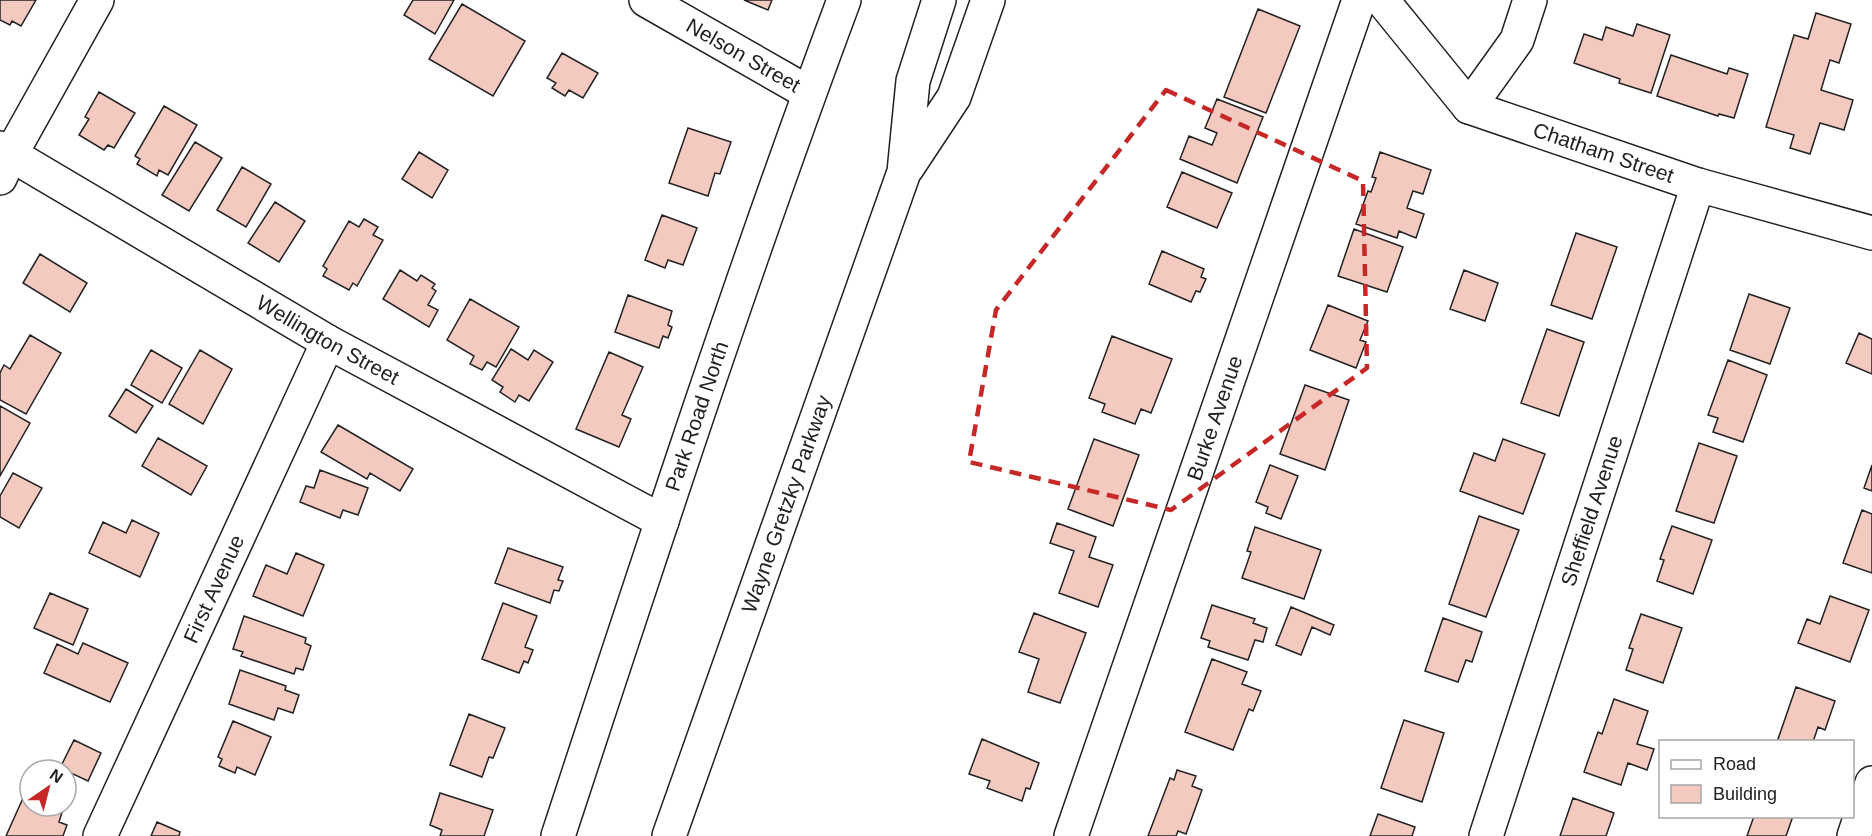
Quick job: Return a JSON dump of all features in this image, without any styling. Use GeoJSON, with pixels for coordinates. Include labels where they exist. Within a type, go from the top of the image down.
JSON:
{"type":"FeatureCollection","features":[{"type":"Feature","properties":{"kind":"street"},"geometry":{"type":"LineString","coordinates":[[4,160],[98,0]]}},
{"type":"Feature","properties":{"kind":"street","name":"Nelson Street"},"geometry":{"type":"LineString","coordinates":[[646,0],[809,93]]}},
{"type":"Feature","properties":{"kind":"street","name":"Park Road North"},"geometry":{"type":"LineString","coordinates":[[558,836],[662,521],[809,93],[844,0]]}},
{"type":"Feature","properties":{"kind":"street","name":"Wayne Gretzky Parkway"},"geometry":{"type":"LineString","coordinates":[[669,836],[904,172],[913,81],[939,0]]}},
{"type":"Feature","properties":{"kind":"street","name":"Wayne Gretzky Parkway"},"geometry":{"type":"LineString","coordinates":[[904,172],[954,97],[988,0]]}},
{"type":"Feature","properties":{"kind":"street","name":"Burke Avenue"},"geometry":{"type":"LineString","coordinates":[[1071,836],[1359,0]]}},
{"type":"Feature","properties":{"kind":"street"},"geometry":{"type":"LineString","coordinates":[[1382,0],[1469,107],[1517,40],[1530,0]]}},
{"type":"Feature","properties":{"kind":"street","name":"Chatham Street"},"geometry":{"type":"LineString","coordinates":[[1469,107],[1698,185],[1872,233]]}},
{"type":"Feature","properties":{"kind":"street","name":"Wellington Street"},"geometry":{"type":"LineString","coordinates":[[4,160],[328,342],[662,521]]}},
{"type":"Feature","properties":{"kind":"street","name":"Sheffield Avenue"},"geometry":{"type":"LineString","coordinates":[[1486,836],[1698,185]]}},
{"type":"Feature","properties":{"kind":"street","name":"First Avenue"},"geometry":{"type":"LineString","coordinates":[[100,836],[328,342]]}},
{"type":"Feature","properties":{"kind":"street"},"geometry":{"type":"LineString","coordinates":[[1854,836],[1872,783]]}},
{"type":"Feature","properties":{"kind":"highlighted area"},"geometry":{"type":"Polygon","coordinates":[[[1166,90],[1363,181],[1367,368],[1171,510],[969,462],[996,310],[1166,90]]]}},
{"type":"Feature","properties":{"kind":"building"},"geometry":{"type":"Polygon","coordinates":[[[0,0],[36,0],[21,26],[12,21],[10,25],[0,20],[0,0]]]}},
{"type":"Feature","properties":{"kind":"building"},"geometry":{"type":"Polygon","coordinates":[[[413,0],[454,0],[435,34],[404,15],[413,0]]]}},
{"type":"Feature","properties":{"kind":"building"},"geometry":{"type":"Polygon","coordinates":[[[744,0],[772,0],[768,10],[744,0]]]}},
{"type":"Feature","properties":{"kind":"building"},"geometry":{"type":"Polygon","coordinates":[[[462,4],[525,41],[493,96],[429,59],[462,4]]]}},
{"type":"Feature","properties":{"kind":"building"},"geometry":{"type":"Polygon","coordinates":[[[1258,9],[1300,26],[1266,113],[1224,97],[1258,9]]]}},
{"type":"Feature","properties":{"kind":"building"},"geometry":{"type":"Polygon","coordinates":[[[1816,13],[1851,24],[1839,63],[1830,60],[1821,90],[1853,100],[1844,130],[1820,123],[1810,154],[1790,148],[1794,135],[1766,127],[1794,35],[1808,39],[1816,13]]]}},
{"type":"Feature","properties":{"kind":"building"},"geometry":{"type":"Polygon","coordinates":[[[1637,24],[1670,35],[1651,93],[1619,83],[1620,79],[1574,63],[1584,34],[1602,40],[1606,27],[1633,36],[1637,24]]]}},
{"type":"Feature","properties":{"kind":"building"},"geometry":{"type":"Polygon","coordinates":[[[562,53],[598,73],[583,98],[569,90],[565,96],[552,88],[556,83],[547,78],[562,53]]]}},
{"type":"Feature","properties":{"kind":"building"},"geometry":{"type":"Polygon","coordinates":[[[1671,55],[1727,74],[1729,68],[1748,74],[1734,118],[1719,114],[1718,116],[1657,96],[1671,55]]]}},
{"type":"Feature","properties":{"kind":"building"},"geometry":{"type":"Polygon","coordinates":[[[99,92],[135,113],[114,148],[108,145],[104,150],[79,135],[89,119],[85,117],[99,92]]]}},
{"type":"Feature","properties":{"kind":"building"},"geometry":{"type":"Polygon","coordinates":[[[1217,99],[1263,117],[1237,183],[1180,159],[1189,136],[1212,145],[1217,133],[1205,128],[1217,99]]]}},
{"type":"Feature","properties":{"kind":"building"},"geometry":{"type":"Polygon","coordinates":[[[164,106],[197,125],[168,175],[159,170],[157,176],[137,164],[140,159],[135,156],[164,106]]]}},
{"type":"Feature","properties":{"kind":"building"},"geometry":{"type":"Polygon","coordinates":[[[688,128],[731,142],[720,174],[715,173],[708,196],[669,183],[688,128]]]}},
{"type":"Feature","properties":{"kind":"building"},"geometry":{"type":"Polygon","coordinates":[[[195,142],[222,158],[189,211],[162,195],[195,142]]]}},
{"type":"Feature","properties":{"kind":"building"},"geometry":{"type":"Polygon","coordinates":[[[419,152],[448,170],[432,198],[402,179],[419,152]]]}},
{"type":"Feature","properties":{"kind":"building"},"geometry":{"type":"Polygon","coordinates":[[[1380,152],[1431,170],[1423,194],[1413,191],[1407,208],[1424,214],[1416,238],[1399,231],[1397,238],[1356,224],[1368,191],[1371,192],[1376,178],[1372,177],[1380,152]]]}},
{"type":"Feature","properties":{"kind":"building"},"geometry":{"type":"Polygon","coordinates":[[[242,167],[271,184],[246,227],[217,210],[242,167]]]}},
{"type":"Feature","properties":{"kind":"building"},"geometry":{"type":"Polygon","coordinates":[[[1182,172],[1232,193],[1217,228],[1167,207],[1182,172]]]}},
{"type":"Feature","properties":{"kind":"building"},"geometry":{"type":"Polygon","coordinates":[[[275,202],[305,221],[279,262],[248,243],[275,202]]]}},
{"type":"Feature","properties":{"kind":"building"},"geometry":{"type":"Polygon","coordinates":[[[662,215],[697,228],[683,265],[668,260],[665,268],[645,260],[662,215]]]}},
{"type":"Feature","properties":{"kind":"building"},"geometry":{"type":"Polygon","coordinates":[[[364,219],[378,227],[373,235],[383,240],[357,286],[353,283],[349,290],[323,276],[327,269],[323,266],[349,221],[359,227],[364,219]]]}},
{"type":"Feature","properties":{"kind":"building"},"geometry":{"type":"Polygon","coordinates":[[[1354,229],[1403,247],[1387,292],[1338,276],[1354,229]]]}},
{"type":"Feature","properties":{"kind":"building"},"geometry":{"type":"Polygon","coordinates":[[[1576,233],[1617,247],[1592,319],[1551,305],[1576,233]]]}},
{"type":"Feature","properties":{"kind":"building"},"geometry":{"type":"Polygon","coordinates":[[[1162,251],[1204,269],[1201,277],[1206,279],[1200,292],[1196,291],[1191,302],[1149,284],[1162,251]]]}},
{"type":"Feature","properties":{"kind":"building"},"geometry":{"type":"Polygon","coordinates":[[[40,254],[87,283],[70,312],[23,283],[40,254]]]}},
{"type":"Feature","properties":{"kind":"building"},"geometry":{"type":"Polygon","coordinates":[[[400,270],[417,281],[421,275],[435,284],[432,288],[436,291],[428,305],[438,310],[429,327],[383,299],[400,270]]]}},
{"type":"Feature","properties":{"kind":"building"},"geometry":{"type":"Polygon","coordinates":[[[1464,270],[1498,283],[1485,321],[1450,309],[1464,270]]]}},
{"type":"Feature","properties":{"kind":"building"},"geometry":{"type":"Polygon","coordinates":[[[1749,294],[1790,308],[1770,364],[1730,350],[1749,294]]]}},
{"type":"Feature","properties":{"kind":"building"},"geometry":{"type":"Polygon","coordinates":[[[628,295],[672,311],[668,325],[672,327],[668,338],[663,336],[659,348],[615,332],[628,295]]]}},
{"type":"Feature","properties":{"kind":"building"},"geometry":{"type":"Polygon","coordinates":[[[470,299],[519,327],[496,367],[487,362],[482,370],[470,364],[474,356],[447,340],[470,299]]]}},
{"type":"Feature","properties":{"kind":"building"},"geometry":{"type":"Polygon","coordinates":[[[1328,305],[1368,321],[1360,340],[1366,342],[1356,368],[1310,350],[1328,305]]]}},
{"type":"Feature","properties":{"kind":"building"},"geometry":{"type":"Polygon","coordinates":[[[1547,329],[1584,342],[1559,416],[1521,403],[1547,329]]]}},
{"type":"Feature","properties":{"kind":"building"},"geometry":{"type":"Polygon","coordinates":[[[1859,333],[1872,339],[1872,374],[1846,363],[1859,333]]]}},
{"type":"Feature","properties":{"kind":"building"},"geometry":{"type":"Polygon","coordinates":[[[30,335],[61,353],[26,414],[0,400],[0,373],[4,365],[10,369],[30,335]]]}},
{"type":"Feature","properties":{"kind":"building"},"geometry":{"type":"Polygon","coordinates":[[[1112,336],[1172,359],[1151,413],[1141,409],[1135,424],[1102,412],[1105,404],[1089,398],[1112,336]]]}},
{"type":"Feature","properties":{"kind":"building"},"geometry":{"type":"Polygon","coordinates":[[[511,349],[528,360],[534,350],[553,362],[529,401],[519,395],[515,402],[500,392],[503,387],[492,380],[511,349]]]}},
{"type":"Feature","properties":{"kind":"building"},"geometry":{"type":"Polygon","coordinates":[[[151,350],[182,368],[162,403],[131,385],[151,350]]]}},
{"type":"Feature","properties":{"kind":"building"},"geometry":{"type":"Polygon","coordinates":[[[200,350],[232,369],[203,424],[169,404],[200,350]]]}},
{"type":"Feature","properties":{"kind":"building"},"geometry":{"type":"Polygon","coordinates":[[[609,352],[643,367],[622,415],[631,419],[619,447],[576,429],[609,352]]]}},
{"type":"Feature","properties":{"kind":"building"},"geometry":{"type":"Polygon","coordinates":[[[1728,360],[1767,375],[1743,442],[1713,432],[1718,418],[1708,415],[1728,360]]]}},
{"type":"Feature","properties":{"kind":"building"},"geometry":{"type":"Polygon","coordinates":[[[1305,385],[1349,400],[1325,470],[1280,454],[1305,385]]]}},
{"type":"Feature","properties":{"kind":"building"},"geometry":{"type":"Polygon","coordinates":[[[126,389],[153,406],[136,433],[109,416],[126,389]]]}},
{"type":"Feature","properties":{"kind":"building"},"geometry":{"type":"Polygon","coordinates":[[[0,406],[30,423],[0,476],[0,406]]]}},
{"type":"Feature","properties":{"kind":"building"},"geometry":{"type":"Polygon","coordinates":[[[338,425],[413,469],[400,491],[370,473],[367,479],[321,452],[338,425]]]}},
{"type":"Feature","properties":{"kind":"building"},"geometry":{"type":"Polygon","coordinates":[[[158,438],[207,466],[191,495],[142,466],[158,438]]]}},
{"type":"Feature","properties":{"kind":"building"},"geometry":{"type":"Polygon","coordinates":[[[1094,439],[1139,455],[1113,526],[1068,509],[1094,439]]]}},
{"type":"Feature","properties":{"kind":"building"},"geometry":{"type":"Polygon","coordinates":[[[1503,439],[1545,454],[1523,514],[1460,491],[1474,453],[1495,461],[1503,439]]]}},
{"type":"Feature","properties":{"kind":"building"},"geometry":{"type":"Polygon","coordinates":[[[1699,443],[1737,456],[1714,523],[1676,511],[1699,443]]]}},
{"type":"Feature","properties":{"kind":"building"},"geometry":{"type":"Polygon","coordinates":[[[1270,465],[1298,476],[1281,519],[1266,513],[1268,507],[1256,502],[1270,465]]]}},
{"type":"Feature","properties":{"kind":"building"},"geometry":{"type":"Polygon","coordinates":[[[1872,465],[1872,491],[1864,488],[1872,465]]]}},
{"type":"Feature","properties":{"kind":"building"},"geometry":{"type":"Polygon","coordinates":[[[320,470],[368,488],[358,515],[343,510],[340,518],[300,502],[306,486],[314,488],[320,470]]]}},
{"type":"Feature","properties":{"kind":"building"},"geometry":{"type":"Polygon","coordinates":[[[13,473],[42,488],[19,528],[0,517],[0,496],[13,473]]]}},
{"type":"Feature","properties":{"kind":"building"},"geometry":{"type":"Polygon","coordinates":[[[1862,510],[1872,514],[1872,573],[1843,563],[1862,510]]]}},
{"type":"Feature","properties":{"kind":"building"},"geometry":{"type":"Polygon","coordinates":[[[1479,516],[1519,530],[1486,617],[1449,604],[1479,516]]]}},
{"type":"Feature","properties":{"kind":"building"},"geometry":{"type":"Polygon","coordinates":[[[132,520],[159,533],[140,577],[89,553],[103,522],[126,533],[132,520]]]}},
{"type":"Feature","properties":{"kind":"building"},"geometry":{"type":"Polygon","coordinates":[[[1057,523],[1096,537],[1089,557],[1113,565],[1098,607],[1059,593],[1074,551],[1050,543],[1057,523]]]}},
{"type":"Feature","properties":{"kind":"building"},"geometry":{"type":"Polygon","coordinates":[[[1672,526],[1712,540],[1693,594],[1657,581],[1664,560],[1660,559],[1672,526]]]}},
{"type":"Feature","properties":{"kind":"building"},"geometry":{"type":"Polygon","coordinates":[[[1255,527],[1321,550],[1304,599],[1242,578],[1251,552],[1247,551],[1255,527]]]}},
{"type":"Feature","properties":{"kind":"building"},"geometry":{"type":"Polygon","coordinates":[[[508,548],[563,567],[558,580],[563,581],[559,591],[554,590],[550,603],[495,583],[508,548]]]}},
{"type":"Feature","properties":{"kind":"building"},"geometry":{"type":"Polygon","coordinates":[[[296,553],[324,565],[303,616],[253,596],[266,565],[287,574],[296,553]]]}},
{"type":"Feature","properties":{"kind":"building"},"geometry":{"type":"Polygon","coordinates":[[[50,593],[88,609],[73,645],[34,628],[50,593]]]}},
{"type":"Feature","properties":{"kind":"building"},"geometry":{"type":"Polygon","coordinates":[[[1830,596],[1869,610],[1850,662],[1798,643],[1807,619],[1820,624],[1830,596]]]}},
{"type":"Feature","properties":{"kind":"building"},"geometry":{"type":"Polygon","coordinates":[[[503,603],[537,616],[525,647],[533,650],[528,663],[524,661],[519,673],[482,659],[503,603]]]}},
{"type":"Feature","properties":{"kind":"building"},"geometry":{"type":"Polygon","coordinates":[[[1212,605],[1255,619],[1253,623],[1267,628],[1263,642],[1255,640],[1248,660],[1208,647],[1210,641],[1201,638],[1212,605]]]}},
{"type":"Feature","properties":{"kind":"building"},"geometry":{"type":"Polygon","coordinates":[[[1291,607],[1334,625],[1330,635],[1312,627],[1301,655],[1276,645],[1291,607]]]}},
{"type":"Feature","properties":{"kind":"building"},"geometry":{"type":"Polygon","coordinates":[[[1034,613],[1086,633],[1060,703],[1028,692],[1039,659],[1019,652],[1034,613]]]}},
{"type":"Feature","properties":{"kind":"building"},"geometry":{"type":"Polygon","coordinates":[[[1641,614],[1682,628],[1663,683],[1626,670],[1633,649],[1629,648],[1641,614]]]}},
{"type":"Feature","properties":{"kind":"building"},"geometry":{"type":"Polygon","coordinates":[[[244,616],[306,638],[305,643],[311,646],[303,670],[296,668],[294,674],[241,656],[243,652],[233,649],[244,616]]]}},
{"type":"Feature","properties":{"kind":"building"},"geometry":{"type":"Polygon","coordinates":[[[1443,618],[1482,632],[1472,662],[1466,660],[1458,682],[1425,671],[1443,618]]]}},
{"type":"Feature","properties":{"kind":"building"},"geometry":{"type":"Polygon","coordinates":[[[83,643],[128,663],[110,702],[44,673],[57,644],[78,654],[83,643]]]}},
{"type":"Feature","properties":{"kind":"building"},"geometry":{"type":"Polygon","coordinates":[[[1212,659],[1247,672],[1242,684],[1261,691],[1253,711],[1249,709],[1233,750],[1185,732],[1212,659]]]}},
{"type":"Feature","properties":{"kind":"building"},"geometry":{"type":"Polygon","coordinates":[[[240,670],[286,686],[285,690],[299,695],[293,713],[278,708],[274,720],[229,704],[240,670]]]}},
{"type":"Feature","properties":{"kind":"building"},"geometry":{"type":"Polygon","coordinates":[[[1796,687],[1835,701],[1825,730],[1818,727],[1814,740],[1778,740],[1796,687]]]}},
{"type":"Feature","properties":{"kind":"building"},"geometry":{"type":"Polygon","coordinates":[[[1614,699],[1648,711],[1637,744],[1654,749],[1647,770],[1628,763],[1621,785],[1584,772],[1598,732],[1602,734],[1614,699]]]}},
{"type":"Feature","properties":{"kind":"building"},"geometry":{"type":"Polygon","coordinates":[[[469,714],[505,728],[493,758],[489,757],[482,777],[450,765],[469,714]]]}},
{"type":"Feature","properties":{"kind":"building"},"geometry":{"type":"Polygon","coordinates":[[[1404,720],[1444,733],[1422,802],[1381,788],[1404,720]]]}},
{"type":"Feature","properties":{"kind":"building"},"geometry":{"type":"Polygon","coordinates":[[[233,721],[271,737],[255,775],[237,767],[235,773],[219,766],[222,759],[218,757],[233,721]]]}},
{"type":"Feature","properties":{"kind":"building"},"geometry":{"type":"Polygon","coordinates":[[[982,739],[1039,763],[1030,789],[1026,788],[1022,801],[987,788],[990,781],[969,774],[982,739]]]}},
{"type":"Feature","properties":{"kind":"building"},"geometry":{"type":"Polygon","coordinates":[[[74,740],[101,753],[88,781],[78,776],[78,758],[65,758],[74,740]]]}},
{"type":"Feature","properties":{"kind":"building"},"geometry":{"type":"Polygon","coordinates":[[[1177,770],[1196,776],[1192,786],[1202,790],[1186,834],[1178,831],[1176,836],[1148,836],[1170,778],[1174,780],[1177,770]]]}},
{"type":"Feature","properties":{"kind":"building"},"geometry":{"type":"Polygon","coordinates":[[[440,793],[493,810],[484,836],[440,836],[442,830],[430,825],[440,793]]]}},
{"type":"Feature","properties":{"kind":"building"},"geometry":{"type":"Polygon","coordinates":[[[1573,798],[1614,813],[1606,836],[1560,836],[1573,798]]]}},
{"type":"Feature","properties":{"kind":"building"},"geometry":{"type":"Polygon","coordinates":[[[18,809],[18,818],[60,818],[59,822],[67,825],[63,836],[6,836],[18,809]]]}},
{"type":"Feature","properties":{"kind":"building"},"geometry":{"type":"Polygon","coordinates":[[[1378,814],[1415,827],[1412,836],[1370,836],[1378,814]]]}},
{"type":"Feature","properties":{"kind":"building"},"geometry":{"type":"Polygon","coordinates":[[[1753,818],[1792,818],[1786,836],[1747,836],[1753,818]]]}},
{"type":"Feature","properties":{"kind":"building"},"geometry":{"type":"Polygon","coordinates":[[[157,822],[180,832],[179,836],[151,836],[157,822]]]}}]}
